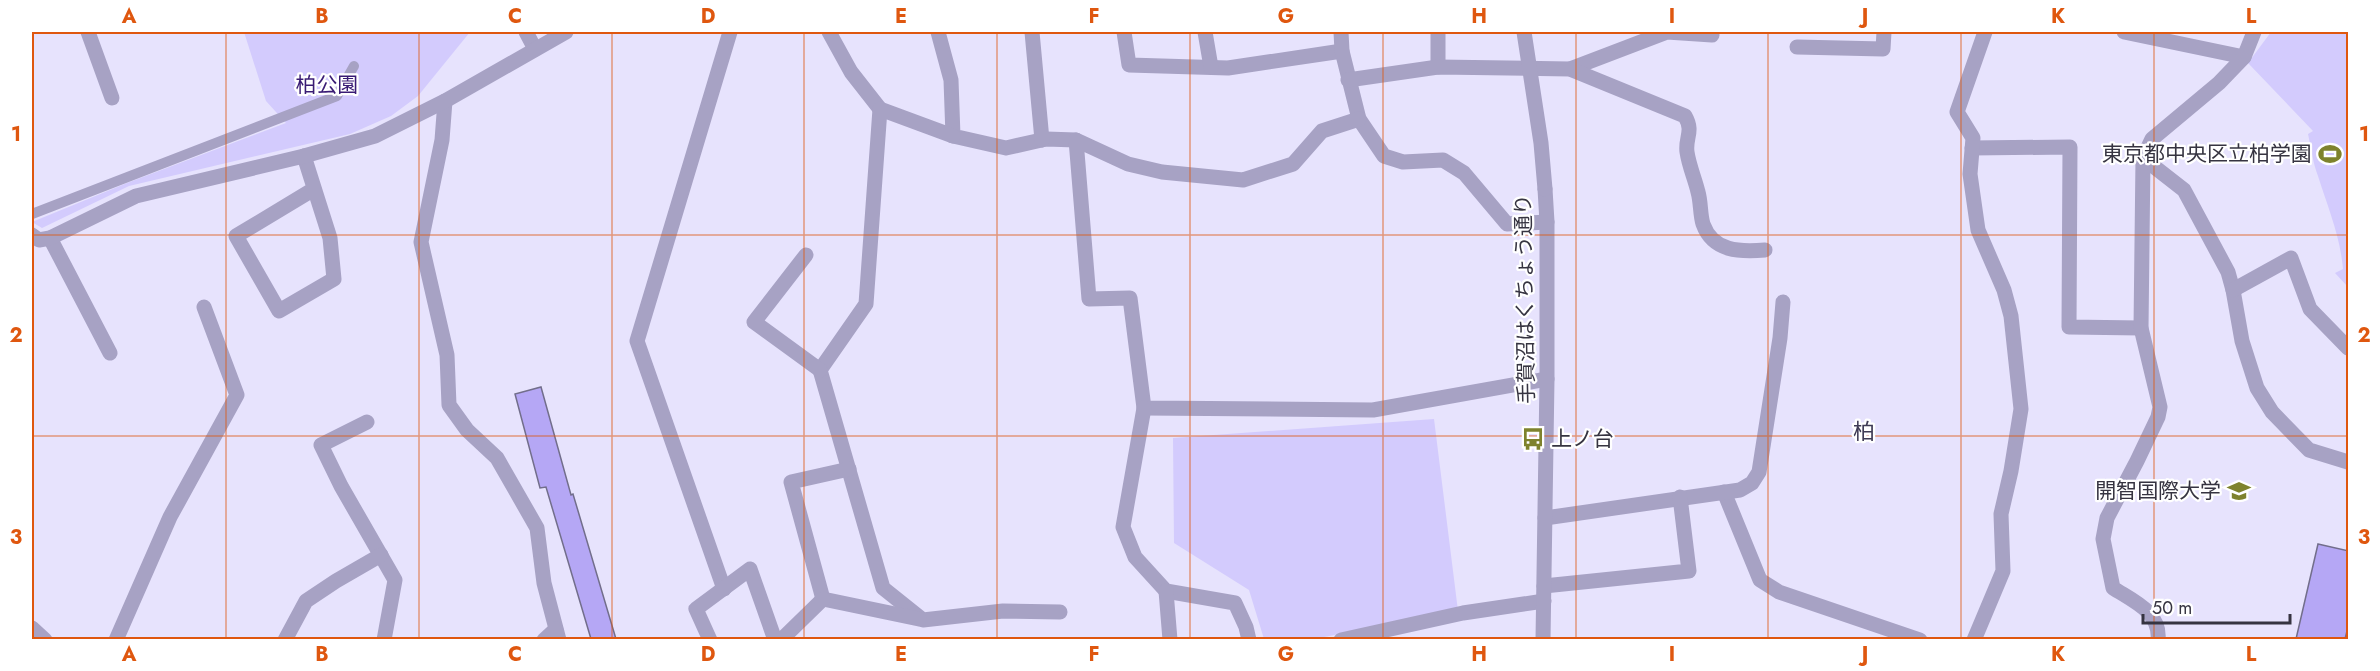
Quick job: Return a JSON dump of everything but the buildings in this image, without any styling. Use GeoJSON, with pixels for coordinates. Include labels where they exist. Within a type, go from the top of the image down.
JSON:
{"type":"FeatureCollection","features":[{"type":"Feature","properties":{"kind":"street"},"geometry":{"type":"LineString","coordinates":[[88,32],[112,98]]}},
{"type":"Feature","properties":{"kind":"street"},"geometry":{"type":"LineString","coordinates":[[526,32],[535,50]]}},
{"type":"Feature","properties":{"kind":"street"},"geometry":{"type":"LineString","coordinates":[[110,352],[38,240],[136,196],[304,156],[375,136],[445,101],[566,32]]}},
{"type":"Feature","properties":{"kind":"street"},"geometry":{"type":"LineString","coordinates":[[724,589],[637,341],[730,32]]}},
{"type":"Feature","properties":{"kind":"street"},"geometry":{"type":"LineString","coordinates":[[829,32],[851,72],[880,109],[953,136],[1006,148],[1042,140],[1076,140],[1128,164],[1162,172],[1243,180],[1293,164],[1322,131],[1359,119]]}},
{"type":"Feature","properties":{"kind":"street"},"geometry":{"type":"LineString","coordinates":[[938,32],[951,80],[953,136]]}},
{"type":"Feature","properties":{"kind":"street"},"geometry":{"type":"LineString","coordinates":[[1032,32],[1042,140]]}},
{"type":"Feature","properties":{"kind":"street"},"geometry":{"type":"LineString","coordinates":[[1124,32],[1129,65],[1228,68],[1342,51]]}},
{"type":"Feature","properties":{"kind":"street"},"geometry":{"type":"LineString","coordinates":[[1205,32],[1211,67]]}},
{"type":"Feature","properties":{"kind":"street"},"geometry":{"type":"LineString","coordinates":[[1341,32],[1342,51],[1359,119],[1384,156],[1403,162],[1443,160],[1464,173],[1507,224],[1547,222]]}},
{"type":"Feature","properties":{"kind":"street"},"geometry":{"type":"LineString","coordinates":[[1438,32],[1438,67]]}},
{"type":"Feature","properties":{"kind":"street","name":"手賀沼はくちょう通り"},"geometry":{"type":"LineString","coordinates":[[1524,32],[1541,143],[1547,222],[1543,639]]}},
{"type":"Feature","properties":{"kind":"street"},"geometry":{"type":"LineString","coordinates":[[1570,69],[1667,32],[1712,35]]}},
{"type":"Feature","properties":{"kind":"street"},"geometry":{"type":"LineString","coordinates":[[1797,47],[1883,49],[1884,32]]}},
{"type":"Feature","properties":{"kind":"street"},"geometry":{"type":"LineString","coordinates":[[1974,639],[2003,571],[2001,514],[2021,409],[2011,316],[2004,290],[1978,230],[1971,174],[1973,138],[1957,112],[1985,32]]}},
{"type":"Feature","properties":{"kind":"street"},"geometry":{"type":"LineString","coordinates":[[2124,32],[2244,57]]}},
{"type":"Feature","properties":{"kind":"street"},"geometry":{"type":"LineString","coordinates":[[2158,639],[2159,631],[2155,620],[2145,609],[2113,588],[2103,539],[2107,518],[2158,417],[2160,407],[2141,328],[2143,158],[2152,139],[2219,83],[2244,57],[2254,32]]}},
{"type":"Feature","properties":{"kind":"street"},"geometry":{"type":"LineString","coordinates":[[1348,80],[1438,67],[1570,69],[1685,116],[1691,126],[1687,150],[1698,192],[1702,224],[1712,240],[1725,248],[1741,252],[1766,250]]}},
{"type":"Feature","properties":{"kind":"street"},"geometry":{"type":"LineString","coordinates":[[445,101],[442,140],[421,242],[447,355],[449,405],[467,430],[497,458],[537,528],[544,583],[557,634],[544,639]]}},
{"type":"Feature","properties":{"kind":"street"},"geometry":{"type":"LineString","coordinates":[[820,370],[866,304],[880,109]]}},
{"type":"Feature","properties":{"kind":"street"},"geometry":{"type":"LineString","coordinates":[[1076,140],[1089,299],[1130,298],[1144,408],[1123,527],[1135,557],[1166,591],[1170,639]]}},
{"type":"Feature","properties":{"kind":"street"},"geometry":{"type":"LineString","coordinates":[[1972,148],[2070,147],[2069,327],[2141,328]]}},
{"type":"Feature","properties":{"kind":"street"},"geometry":{"type":"LineString","coordinates":[[304,156],[330,238],[333,279],[279,312],[236,236],[314,189]]}},
{"type":"Feature","properties":{"kind":"street"},"geometry":{"type":"LineString","coordinates":[[2143,158],[2184,190],[2228,272],[2234,290],[2242,341],[2257,388],[2272,412],[2309,450],[2349,462]]}},
{"type":"Feature","properties":{"kind":"street"},"geometry":{"type":"LineString","coordinates":[[806,255],[754,322],[820,370],[883,588],[923,620]]}},
{"type":"Feature","properties":{"kind":"street"},"geometry":{"type":"LineString","coordinates":[[2234,290],[2290,258],[2310,309],[2349,348]]}},
{"type":"Feature","properties":{"kind":"street"},"geometry":{"type":"LineString","coordinates":[[1545,518],[1740,490],[1752,483],[1759,472],[1780,338],[1783,302]]}},
{"type":"Feature","properties":{"kind":"street"},"geometry":{"type":"LineString","coordinates":[[116,639],[170,517],[237,395],[204,307]]}},
{"type":"Feature","properties":{"kind":"street"},"geometry":{"type":"LineString","coordinates":[[1144,408],[1373,410],[1547,379]]}},
{"type":"Feature","properties":{"kind":"street"},"geometry":{"type":"LineString","coordinates":[[367,422],[321,445],[341,486],[395,580],[384,639]]}},
{"type":"Feature","properties":{"kind":"street"},"geometry":{"type":"LineString","coordinates":[[823,599],[791,482],[849,469]]}},
{"type":"Feature","properties":{"kind":"street"},"geometry":{"type":"LineString","coordinates":[[1724,492],[1760,580],[1779,592],[1920,639]]}},
{"type":"Feature","properties":{"kind":"street"},"geometry":{"type":"LineString","coordinates":[[1341,639],[1544,594],[1689,571],[1680,497]]}},
{"type":"Feature","properties":{"kind":"street"},"geometry":{"type":"LineString","coordinates":[[285,639],[306,601],[336,580],[381,555]]}},
{"type":"Feature","properties":{"kind":"street"},"geometry":{"type":"LineString","coordinates":[[710,639],[696,609],[750,569],[776,639]]}},
{"type":"Feature","properties":{"kind":"street"},"geometry":{"type":"LineString","coordinates":[[1166,591],[1235,603],[1249,639]]}},
{"type":"Feature","properties":{"kind":"street"},"geometry":{"type":"LineString","coordinates":[[823,599],[923,620],[1003,611],[1060,612]]}},
{"type":"Feature","properties":{"kind":"street"},"geometry":{"type":"LineString","coordinates":[[781,639],[823,599]]}},
{"type":"Feature","properties":{"kind":"street"},"geometry":{"type":"LineString","coordinates":[[32,627],[45,639]]}},
{"type":"Feature","properties":{"kind":"lane"},"geometry":{"type":"LineString","coordinates":[[32,214],[337,96],[354,66]]}},
{"type":"Feature","properties":{"kind":"green space","name":"柏公園"},"geometry":{"type":"Polygon","coordinates":[[[244,32],[470,32],[418,96],[391,116],[350,134],[129,186],[42,228],[32,222],[127,183],[286,123],[266,101],[244,32]]]}},
{"type":"Feature","properties":{"kind":"green space","name":"東京都中央区立柏学園"},"geometry":{"type":"Polygon","coordinates":[[[2271,32],[2348,32],[2348,287],[2335,273],[2343,269],[2333,222],[2313,161],[2308,134],[2313,131],[2248,63],[2271,32]]]}},
{"type":"Feature","properties":{"kind":"green space"},"geometry":{"type":"Polygon","coordinates":[[[1434,419],[1458,611],[1314,639],[1264,639],[1249,590],[1174,543],[1173,438],[1434,419]]]}},
{"type":"Feature","properties":{"kind":"place","name":"東京都中央区立柏学園"},"geometry":{"type":"Point","coordinates":[2330,154]}},
{"type":"Feature","properties":{"kind":"place","name":"上ノ台"},"geometry":{"type":"Point","coordinates":[1533,439]}},
{"type":"Feature","properties":{"kind":"place","name":"開智国際大学"},"geometry":{"type":"Point","coordinates":[2239,491]}},
{"type":"Feature","properties":{"kind":"district","name":"柏"},"geometry":{"type":"Point","coordinates":[1864,431]}}]}
